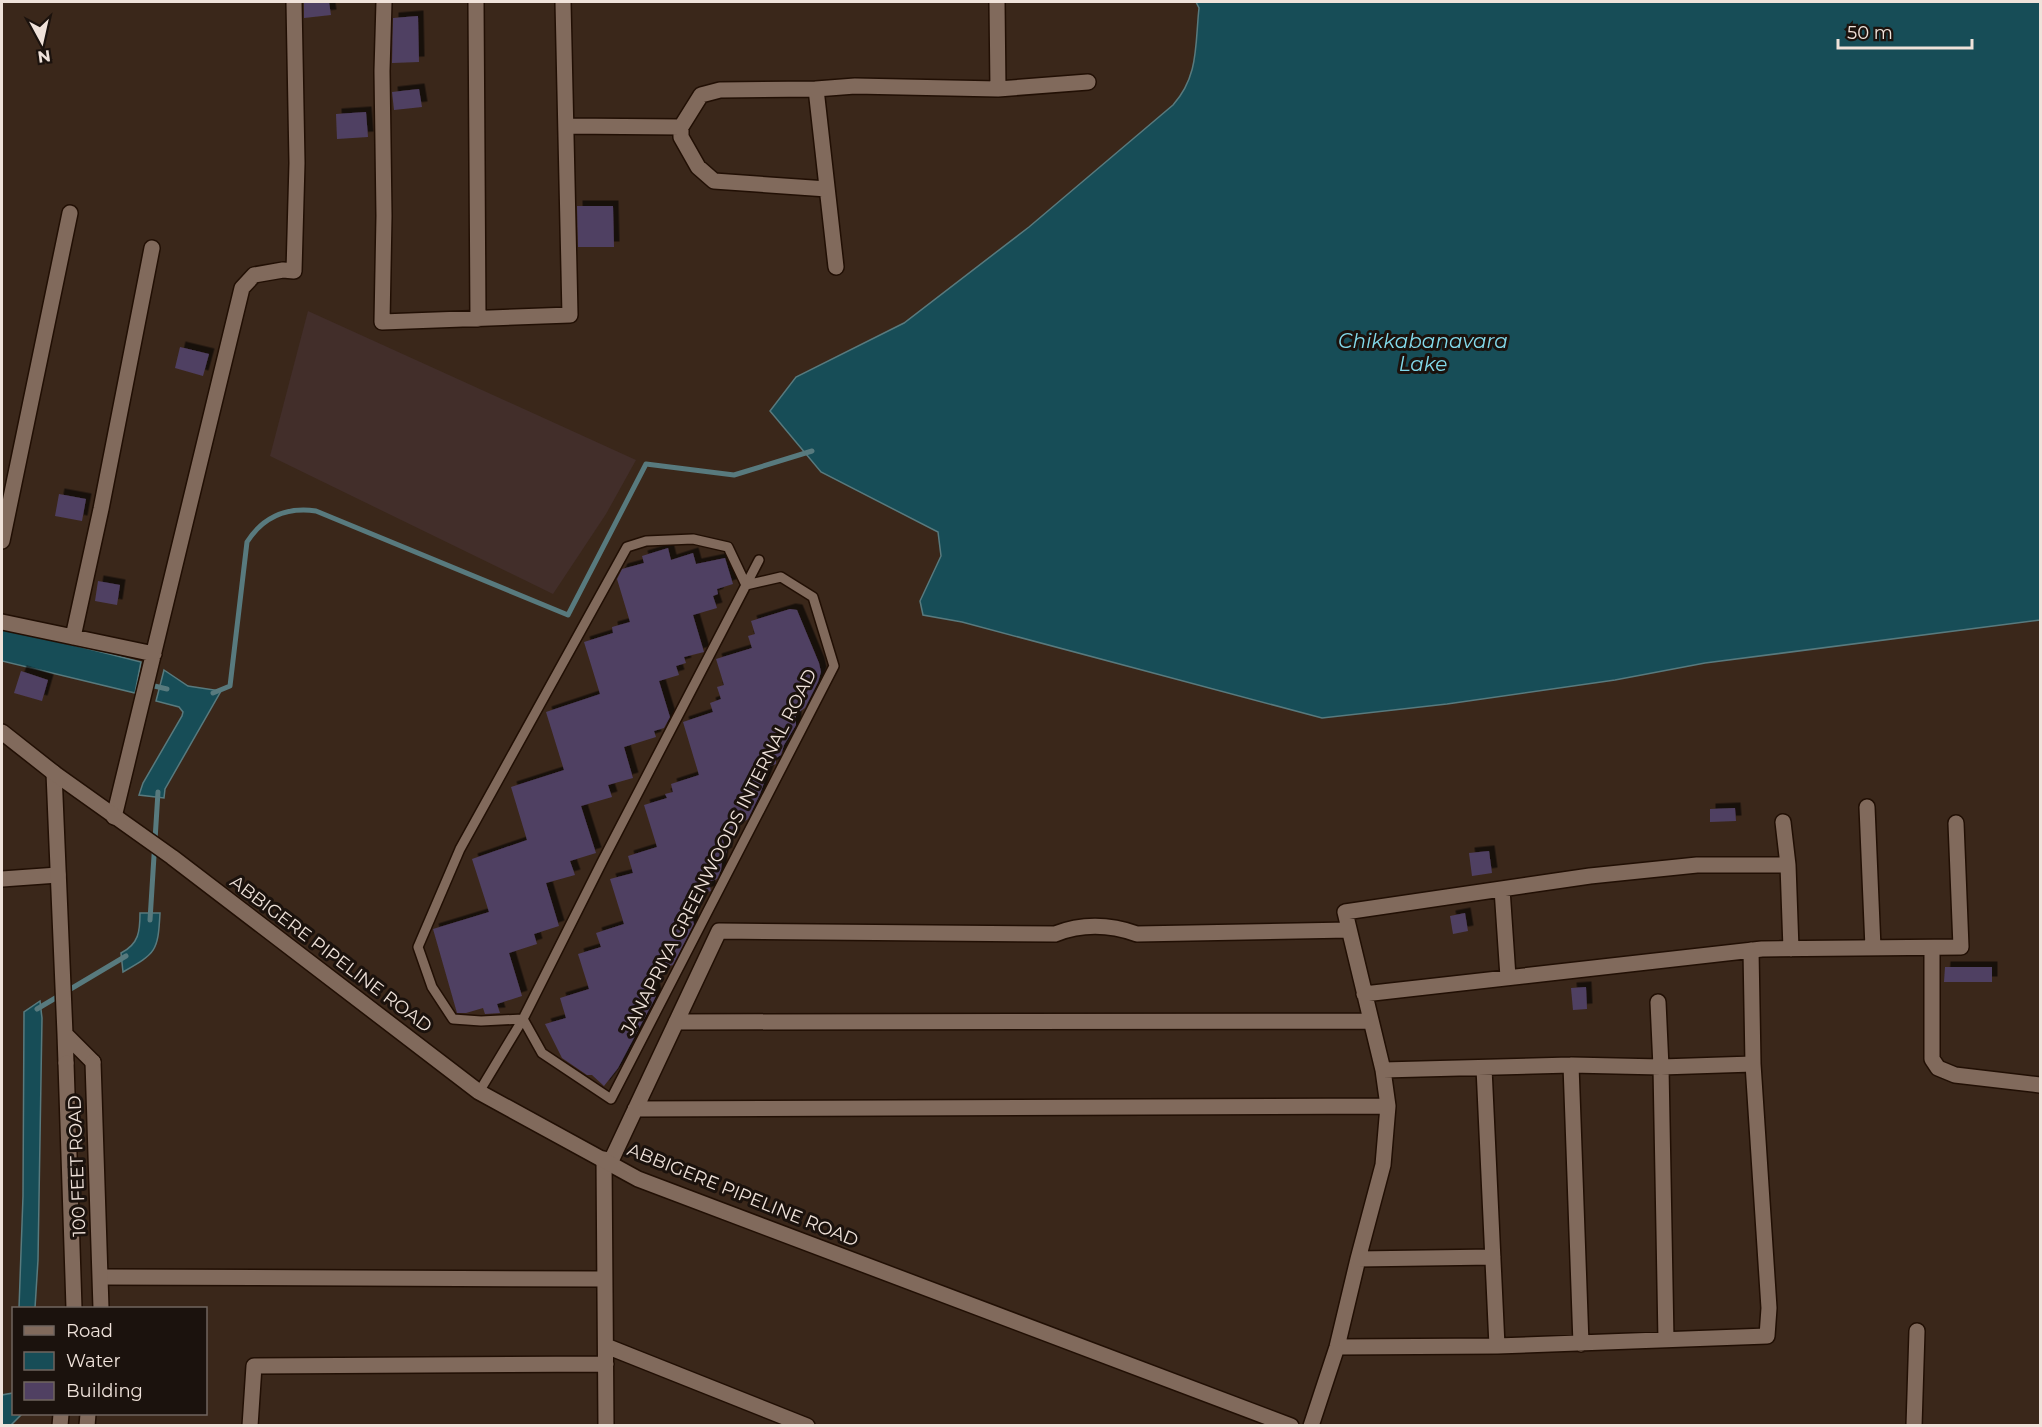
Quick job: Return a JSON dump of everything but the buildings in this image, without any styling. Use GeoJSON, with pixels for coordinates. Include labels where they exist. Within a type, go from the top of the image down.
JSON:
{"type":"FeatureCollection","features":[{"type":"Feature","properties":{"kind":"street"},"geometry":{"type":"LineString","coordinates":[[114,817],[242,288],[254,275],[282,270],[294,271],[297,163],[294,2]]}},
{"type":"Feature","properties":{"kind":"street"},"geometry":{"type":"LineString","coordinates":[[384,2],[382,71],[384,216],[381,322],[570,315],[563,2]]}},
{"type":"Feature","properties":{"kind":"street"},"geometry":{"type":"LineString","coordinates":[[476,2],[478,319]]}},
{"type":"Feature","properties":{"kind":"street"},"geometry":{"type":"LineString","coordinates":[[997,2],[998,88]]}},
{"type":"Feature","properties":{"kind":"street"},"geometry":{"type":"LineString","coordinates":[[826,189],[714,181],[698,167],[681,137],[681,128],[700,94],[720,90],[816,89],[855,86],[998,88],[1088,82]]}},
{"type":"Feature","properties":{"kind":"street"},"geometry":{"type":"LineString","coordinates":[[816,89],[836,267]]}},
{"type":"Feature","properties":{"kind":"street"},"geometry":{"type":"LineString","coordinates":[[566,126],[681,128]]}},
{"type":"Feature","properties":{"kind":"street"},"geometry":{"type":"LineString","coordinates":[[2,540],[70,213]]}},
{"type":"Feature","properties":{"kind":"street"},"geometry":{"type":"LineString","coordinates":[[73,637],[101,509],[152,248]]}},
{"type":"Feature","properties":{"kind":"street"},"geometry":{"type":"LineString","coordinates":[[2,622],[154,654]]}},
{"type":"Feature","properties":{"kind":"street","name":"ABBIGERE PIPELINE ROAD"},"geometry":{"type":"LineString","coordinates":[[2,732],[114,817],[172,857],[479,1092],[638,1179],[1291,1425]]}},
{"type":"Feature","properties":{"kind":"street","name":"100 FEET ROAD"},"geometry":{"type":"LineString","coordinates":[[54,772],[74,1307]]}},
{"type":"Feature","properties":{"kind":"street"},"geometry":{"type":"LineString","coordinates":[[1867,807],[1873,948]]}},
{"type":"Feature","properties":{"kind":"street"},"geometry":{"type":"LineString","coordinates":[[1783,822],[1788,865],[1791,949]]}},
{"type":"Feature","properties":{"kind":"street"},"geometry":{"type":"LineString","coordinates":[[1364,994],[1751,950],[1961,947],[1956,823]]}},
{"type":"Feature","properties":{"kind":"street"},"geometry":{"type":"LineString","coordinates":[[1311,1425],[1337,1347],[1383,1165],[1388,1106],[1383,1070],[1345,912],[1590,876],[1697,865],[1788,865]]}},
{"type":"Feature","properties":{"kind":"street"},"geometry":{"type":"LineString","coordinates":[[2,879],[58,875]]}},
{"type":"Feature","properties":{"kind":"street"},"geometry":{"type":"LineString","coordinates":[[1502,889],[1508,977]]}},
{"type":"Feature","properties":{"kind":"street"},"geometry":{"type":"LineString","coordinates":[[606,1425],[607,1161],[635,1109],[718,931],[1055,934],[1090,926],[1114,927],[1137,933],[1349,930]]}},
{"type":"Feature","properties":{"kind":"street"},"geometry":{"type":"LineString","coordinates":[[1932,948],[1932,1059],[1938,1068],[1955,1075],[2040,1085]]}},
{"type":"Feature","properties":{"kind":"street"},"geometry":{"type":"LineString","coordinates":[[1337,1347],[1581,1344],[1767,1336],[1769,1308],[1753,1064],[1751,950]]}},
{"type":"Feature","properties":{"kind":"street"},"geometry":{"type":"LineString","coordinates":[[1658,1002],[1666,1340]]}},
{"type":"Feature","properties":{"kind":"street"},"geometry":{"type":"LineString","coordinates":[[676,1022],[1371,1021]]}},
{"type":"Feature","properties":{"kind":"street","name":"100 FEET ROAD"},"geometry":{"type":"LineString","coordinates":[[65,1034],[93,1062],[101,1307]]}},
{"type":"Feature","properties":{"kind":"street"},"geometry":{"type":"LineString","coordinates":[[1383,1070],[1571,1065],[1753,1064]]}},
{"type":"Feature","properties":{"kind":"street"},"geometry":{"type":"LineString","coordinates":[[1571,1065],[1581,1344]]}},
{"type":"Feature","properties":{"kind":"street"},"geometry":{"type":"LineString","coordinates":[[1484,1068],[1497,1346]]}},
{"type":"Feature","properties":{"kind":"street"},"geometry":{"type":"LineString","coordinates":[[635,1109],[1388,1106]]}},
{"type":"Feature","properties":{"kind":"street"},"geometry":{"type":"LineString","coordinates":[[1358,1259],[1493,1257]]}},
{"type":"Feature","properties":{"kind":"street"},"geometry":{"type":"LineString","coordinates":[[101,1276],[601,1280]]}},
{"type":"Feature","properties":{"kind":"street"},"geometry":{"type":"LineString","coordinates":[[1914,1425],[1917,1331]]}},
{"type":"Feature","properties":{"kind":"street"},"geometry":{"type":"LineString","coordinates":[[606,1346],[807,1425]]}},
{"type":"Feature","properties":{"kind":"street"},"geometry":{"type":"LineString","coordinates":[[250,1425],[254,1366],[606,1365]]}},
{"type":"Feature","properties":{"kind":"lane"},"geometry":{"type":"LineString","coordinates":[[523,1019],[481,1021],[453,1019],[432,987],[418,947],[460,849],[627,547],[646,541],[693,539],[728,547],[746,585]]}},
{"type":"Feature","properties":{"kind":"lane"},"geometry":{"type":"LineString","coordinates":[[479,1092],[523,1019],[759,560]]}},
{"type":"Feature","properties":{"kind":"lane","name":"JANAPRIYA GREENWOODS INTERNAL ROAD"},"geometry":{"type":"LineString","coordinates":[[523,1019],[542,1053],[611,1099],[834,666],[813,597],[781,577],[746,585]]}},
{"type":"Feature","properties":{"kind":"shaded area"},"geometry":{"type":"Polygon","coordinates":[[[308,311],[636,460],[606,514],[553,594],[270,456],[308,311]]]}},
{"type":"Feature","properties":{"kind":"water","name":"Chikkabanavara Lake"},"geometry":{"type":"Polygon","coordinates":[[[1196,2],[2040,2],[2040,620],[1705,663],[1615,680],[1447,704],[1322,718],[962,622],[923,615],[920,601],[941,556],[938,532],[821,472],[770,411],[796,377],[904,323],[1029,227],[1173,105],[1192,71],[1199,8],[1196,2]]]}},
{"type":"Feature","properties":{"kind":"water"},"geometry":{"type":"Polygon","coordinates":[[[2,627],[141,662],[135,693],[2,661],[2,627]]]}},
{"type":"Feature","properties":{"kind":"water"},"geometry":{"type":"Polygon","coordinates":[[[164,670],[188,686],[221,691],[165,789],[164,798],[139,795],[143,783],[183,712],[179,707],[156,701],[164,670]]]}},
{"type":"Feature","properties":{"kind":"water"},"geometry":{"type":"Polygon","coordinates":[[[140,913],[160,913],[156,944],[149,955],[123,972],[121,953],[135,941],[140,926],[140,913]]]}},
{"type":"Feature","properties":{"kind":"water"},"geometry":{"type":"Polygon","coordinates":[[[40,1001],[42,1018],[38,1260],[35,1307],[19,1307],[23,1196],[24,1012],[40,1001]]]}},
{"type":"Feature","properties":{"kind":"water"},"geometry":{"type":"Polygon","coordinates":[[[12,1393],[12,1415],[21,1415],[11,1425],[2,1425],[2,1395],[12,1393]]]}},
{"type":"Feature","properties":{"kind":"waterway"},"geometry":{"type":"LineString","coordinates":[[213,693],[230,686],[247,542],[260,526],[286,512],[316,511],[568,615],[646,464],[734,475],[812,451]]}},
{"type":"Feature","properties":{"kind":"waterway"},"geometry":{"type":"LineString","coordinates":[[146,684],[167,689]]}},
{"type":"Feature","properties":{"kind":"waterway"},"geometry":{"type":"LineString","coordinates":[[150,920],[158,792]]}},
{"type":"Feature","properties":{"kind":"waterway"},"geometry":{"type":"LineString","coordinates":[[37,1009],[126,956]]}}]}
